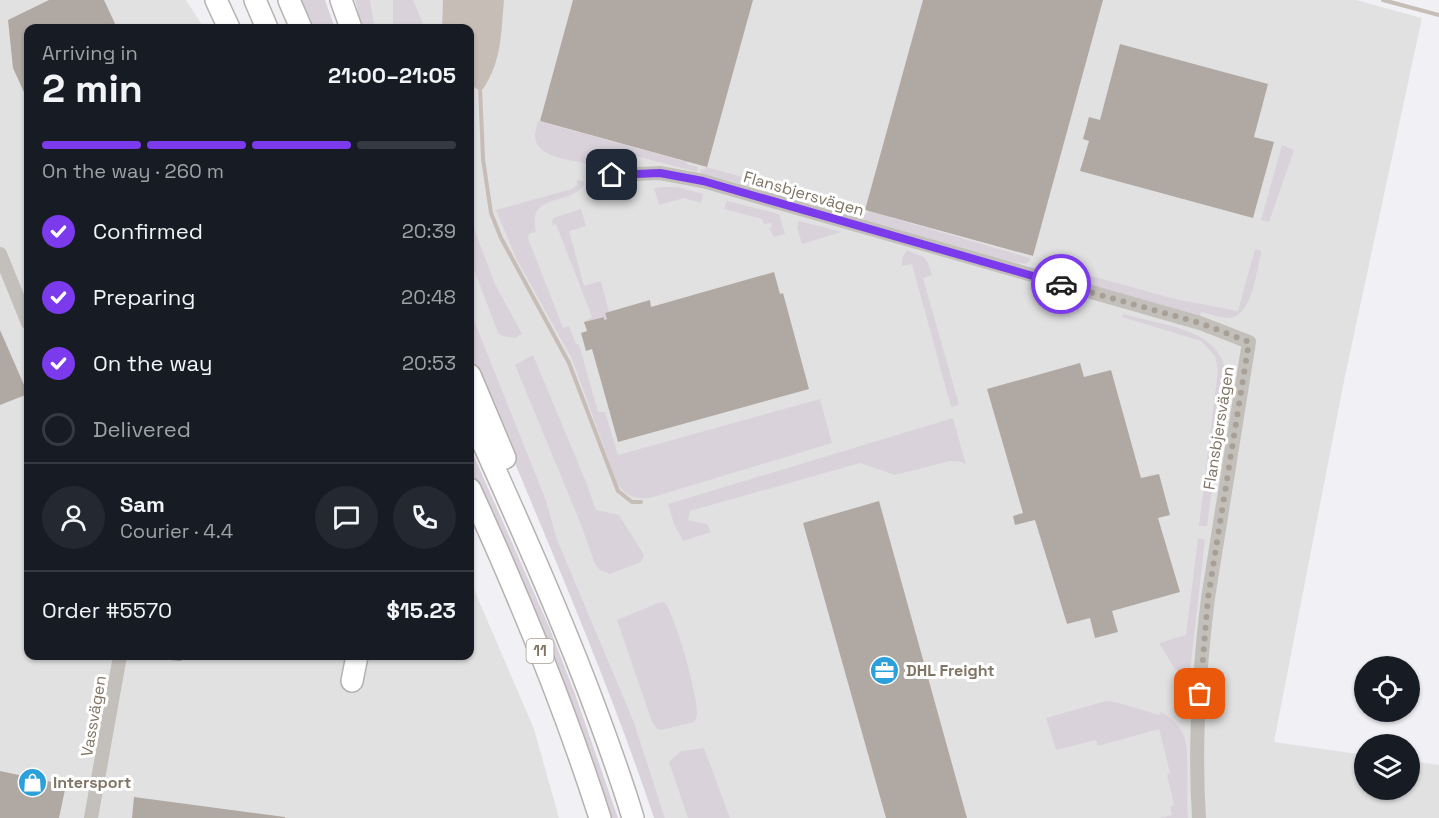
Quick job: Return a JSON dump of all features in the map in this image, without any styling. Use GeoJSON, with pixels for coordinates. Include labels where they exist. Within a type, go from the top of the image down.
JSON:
{"type":"FeatureCollection","features":[{"type":"Feature","properties":{"kind":"highway"},"geometry":{"type":"LineString","coordinates":[[208,0],[220,24]]}},
{"type":"Feature","properties":{"kind":"highway"},"geometry":{"type":"LineString","coordinates":[[216,0],[227,24]]}},
{"type":"Feature","properties":{"kind":"highway"},"geometry":{"type":"LineString","coordinates":[[255,0],[265,24]]}},
{"type":"Feature","properties":{"kind":"highway"},"geometry":{"type":"LineString","coordinates":[[290,0],[299,24]]}},
{"type":"Feature","properties":{"kind":"highway"},"geometry":{"type":"LineString","coordinates":[[474,385],[504,456],[532,551]]}},
{"type":"Feature","properties":{"kind":"highway","name":"11"},"geometry":{"type":"LineString","coordinates":[[474,423],[532,551],[575,654],[623,783],[633,818]]}},
{"type":"Feature","properties":{"kind":"highway","name":"11"},"geometry":{"type":"LineString","coordinates":[[474,498],[527,619],[600,818]]}},
{"type":"Feature","properties":{"kind":"highway"},"geometry":{"type":"LineString","coordinates":[[474,528],[516,619],[564,742],[590,818]]}},
{"type":"Feature","properties":{"kind":"highway"},"geometry":{"type":"LineString","coordinates":[[352,681],[356,660]]}},
{"type":"Feature","properties":{"kind":"street","name":"Flansbjersvägen"},"geometry":{"type":"LineString","coordinates":[[612,175],[660,173],[703,181],[1200,323],[1249,342],[1204,629],[1197,740],[1199,818]]}},
{"type":"Feature","properties":{"kind":"street"},"geometry":{"type":"LineString","coordinates":[[0,254],[24,313]]}},
{"type":"Feature","properties":{"kind":"street","name":"Vassvägen"},"geometry":{"type":"LineString","coordinates":[[91,818],[119,660]]}},
{"type":"Feature","properties":{"kind":"shaded area"},"geometry":{"type":"Polygon","coordinates":[[[0,0],[186,0],[201,24],[24,24],[24,660],[474,660],[474,589],[534,729],[559,818],[0,818],[0,0]]]}},
{"type":"Feature","properties":{"kind":"shaded area"},"geometry":{"type":"Polygon","coordinates":[[[297,0],[325,0],[334,24],[306,24],[297,0]]]}},
{"type":"Feature","properties":{"kind":"shaded area"},"geometry":{"type":"Polygon","coordinates":[[[355,0],[370,0],[374,24],[361,24],[355,0]]]}},
{"type":"Feature","properties":{"kind":"shaded area"},"geometry":{"type":"Polygon","coordinates":[[[370,0],[1356,0],[1422,18],[1344,381],[1274,742],[1354,753],[1354,800],[1420,800],[1420,762],[1439,765],[1439,818],[665,818],[634,722],[557,539],[546,500],[474,320],[474,24],[374,24],[370,0]]]}},
{"type":"Feature","properties":{"kind":"shaded area"},"geometry":{"type":"Polygon","coordinates":[[[393,0],[413,0],[423,24],[393,24],[393,0]]]}},
{"type":"Feature","properties":{"kind":"shaded area"},"geometry":{"type":"Polygon","coordinates":[[[443,0],[504,0],[497,57],[483,89],[474,87],[474,24],[442,24],[443,0]]]}},
{"type":"Feature","properties":{"kind":"shaded area"},"geometry":{"type":"Polygon","coordinates":[[[538,121],[687,162],[686,164],[698,167],[697,172],[609,149],[595,154],[588,164],[556,157],[541,149],[537,143],[535,134],[538,121]]]}},
{"type":"Feature","properties":{"kind":"shaded area"},"geometry":{"type":"Polygon","coordinates":[[[1282,145],[1294,150],[1269,222],[1261,220],[1282,145]]]}},
{"type":"Feature","properties":{"kind":"shaded area"},"geometry":{"type":"Polygon","coordinates":[[[706,167],[761,182],[753,187],[700,173],[701,169],[705,170],[706,167]]]}},
{"type":"Feature","properties":{"kind":"shaded area"},"geometry":{"type":"Polygon","coordinates":[[[577,180],[583,181],[584,184],[578,191],[552,201],[538,210],[535,218],[536,231],[529,234],[528,238],[563,328],[569,326],[576,344],[579,344],[598,412],[605,412],[618,455],[820,399],[832,443],[650,498],[635,498],[623,491],[617,483],[572,359],[516,258],[496,210],[572,189],[577,185],[577,180]]]}},
{"type":"Feature","properties":{"kind":"shaded area"},"geometry":{"type":"Polygon","coordinates":[[[678,187],[703,194],[701,203],[684,198],[659,205],[654,188],[678,187]]]}},
{"type":"Feature","properties":{"kind":"shaded area"},"geometry":{"type":"Polygon","coordinates":[[[802,193],[855,206],[867,214],[868,211],[1030,258],[1030,260],[1026,264],[1013,262],[813,205],[802,193]]]}},
{"type":"Feature","properties":{"kind":"shaded area"},"geometry":{"type":"Polygon","coordinates":[[[727,201],[779,214],[785,234],[774,237],[769,228],[772,227],[771,223],[764,224],[762,219],[724,209],[727,201]]]}},
{"type":"Feature","properties":{"kind":"shaded area"},"geometry":{"type":"Polygon","coordinates":[[[581,209],[586,226],[569,231],[584,286],[601,281],[609,312],[605,313],[607,319],[604,320],[603,317],[584,322],[592,317],[556,224],[552,225],[553,218],[581,209]]]}},
{"type":"Feature","properties":{"kind":"shaded area"},"geometry":{"type":"Polygon","coordinates":[[[799,221],[842,232],[802,244],[797,227],[799,221]]]}},
{"type":"Feature","properties":{"kind":"shaded area"},"geometry":{"type":"Polygon","coordinates":[[[474,229],[495,284],[522,334],[515,338],[498,333],[474,270],[474,229]]]}},
{"type":"Feature","properties":{"kind":"shaded area"},"geometry":{"type":"Polygon","coordinates":[[[1255,249],[1261,251],[1261,254],[1252,292],[1243,310],[1237,316],[1229,318],[1201,312],[1200,316],[1089,285],[1084,280],[1084,274],[1175,299],[1238,311],[1255,249]]]}},
{"type":"Feature","properties":{"kind":"shaded area"},"geometry":{"type":"Polygon","coordinates":[[[907,250],[924,258],[930,268],[932,275],[923,278],[959,405],[951,407],[912,264],[902,266],[902,258],[907,250]]]}},
{"type":"Feature","properties":{"kind":"shaded area"},"geometry":{"type":"Polygon","coordinates":[[[1123,314],[1191,332],[1205,340],[1217,351],[1224,365],[1226,383],[1207,526],[1199,526],[1218,370],[1215,356],[1201,341],[1122,317],[1123,314]]]}},
{"type":"Feature","properties":{"kind":"shaded area"},"geometry":{"type":"Polygon","coordinates":[[[474,320],[546,500],[557,539],[634,722],[665,818],[654,818],[589,642],[474,364],[474,320]]]}},
{"type":"Feature","properties":{"kind":"shaded area"},"geometry":{"type":"Polygon","coordinates":[[[533,355],[596,510],[619,515],[644,555],[641,562],[610,574],[600,570],[595,564],[515,365],[533,355]]]}},
{"type":"Feature","properties":{"kind":"shaded area"},"geometry":{"type":"Polygon","coordinates":[[[953,418],[966,465],[962,462],[950,461],[895,475],[860,463],[690,511],[688,520],[707,524],[711,532],[683,541],[674,524],[668,504],[953,418]]]}},
{"type":"Feature","properties":{"kind":"shaded area"},"geometry":{"type":"Polygon","coordinates":[[[474,456],[550,629],[575,694],[618,818],[604,818],[474,489],[474,456]]]}},
{"type":"Feature","properties":{"kind":"shaded area"},"geometry":{"type":"Polygon","coordinates":[[[1198,538],[1205,540],[1190,671],[1189,675],[1185,675],[1175,669],[1159,643],[1186,635],[1198,538]]]}},
{"type":"Feature","properties":{"kind":"shaded area"},"geometry":{"type":"Polygon","coordinates":[[[664,602],[674,621],[685,655],[697,714],[694,722],[661,730],[657,729],[652,722],[617,620],[664,602]]]}},
{"type":"Feature","properties":{"kind":"shaded area"},"geometry":{"type":"Polygon","coordinates":[[[1106,701],[1159,715],[1161,712],[1180,728],[1187,753],[1188,818],[1159,818],[1172,815],[1170,807],[1174,805],[1167,775],[1170,773],[1159,729],[1098,746],[1096,740],[1056,750],[1046,718],[1106,701]]]}},
{"type":"Feature","properties":{"kind":"shaded area"},"geometry":{"type":"Polygon","coordinates":[[[704,748],[730,818],[688,818],[669,762],[681,751],[704,748]]]}},
{"type":"Feature","properties":{"kind":"building"},"geometry":{"type":"Polygon","coordinates":[[[49,0],[104,0],[115,24],[24,24],[24,92],[13,68],[8,20],[49,0]]]}},
{"type":"Feature","properties":{"kind":"building"},"geometry":{"type":"Polygon","coordinates":[[[573,0],[753,0],[707,167],[540,121],[573,0]]]}},
{"type":"Feature","properties":{"kind":"building"},"geometry":{"type":"Polygon","coordinates":[[[923,0],[1103,0],[1033,256],[865,210],[923,0]]]}},
{"type":"Feature","properties":{"kind":"building"},"geometry":{"type":"Polygon","coordinates":[[[1120,44],[1268,84],[1254,137],[1274,142],[1253,218],[1080,171],[1089,141],[1083,139],[1089,117],[1100,120],[1120,44]]]}},
{"type":"Feature","properties":{"kind":"building"},"geometry":{"type":"Polygon","coordinates":[[[774,272],[780,294],[783,293],[809,389],[618,442],[592,349],[586,351],[581,333],[587,331],[584,322],[604,317],[604,320],[607,319],[605,313],[650,300],[651,307],[774,272]]]}},
{"type":"Feature","properties":{"kind":"building"},"geometry":{"type":"Polygon","coordinates":[[[0,330],[24,385],[24,396],[0,405],[0,330]]]}},
{"type":"Feature","properties":{"kind":"building"},"geometry":{"type":"Polygon","coordinates":[[[1080,363],[1084,377],[1111,370],[1141,478],[1159,474],[1170,515],[1158,518],[1180,592],[1112,611],[1118,632],[1095,638],[1090,618],[1067,624],[1035,520],[1015,525],[1013,516],[1023,513],[987,389],[1080,363]]]}},
{"type":"Feature","properties":{"kind":"building","name":"DHL Freight"},"geometry":{"type":"Polygon","coordinates":[[[879,501],[967,818],[886,818],[803,523],[879,501]]]}},
{"type":"Feature","properties":{"kind":"building"},"geometry":{"type":"Polygon","coordinates":[[[0,771],[66,785],[59,818],[0,818],[0,771]]]}},
{"type":"Feature","properties":{"kind":"building"},"geometry":{"type":"Polygon","coordinates":[[[134,797],[285,817],[285,818],[132,818],[134,797]]]}},
{"type":"Feature","properties":{"kind":"waterway"},"geometry":{"type":"LineString","coordinates":[[1383,0],[1439,15]]}},
{"type":"Feature","properties":{"kind":"waterway"},"geometry":{"type":"LineString","coordinates":[[480,87],[483,159],[491,213],[501,238],[569,363],[618,491],[632,502],[641,502]]}},
{"type":"Feature","properties":{"kind":"way so far"},"geometry":{"type":"LineString","coordinates":[[1061,284],[1200,323],[1249,342],[1208,598],[1200,694]]}},
{"type":"Feature","properties":{"kind":"place","name":"DHL Freight"},"geometry":{"type":"Point","coordinates":[885,670]}},
{"type":"Feature","properties":{"kind":"place","name":"Intersport"},"geometry":{"type":"Point","coordinates":[32,782]}},
{"type":"Feature","properties":{"kind":"route"},"geometry":{"type":"LineString","coordinates":[[612,175],[660,173],[703,181],[1061,284]]}}]}
